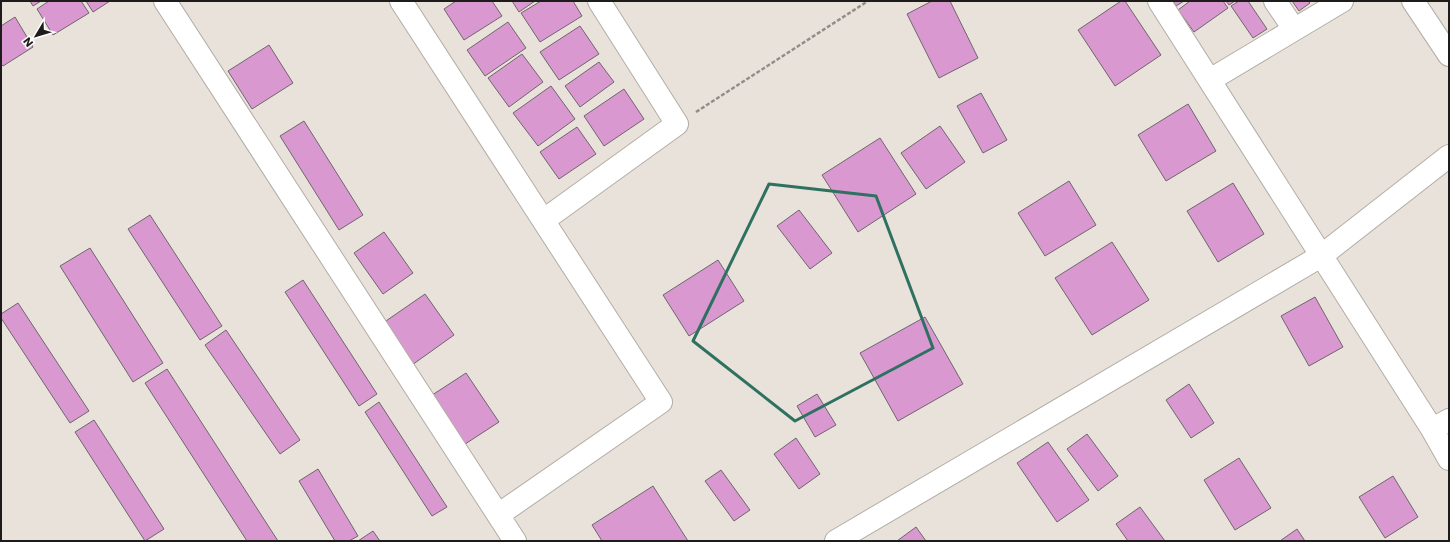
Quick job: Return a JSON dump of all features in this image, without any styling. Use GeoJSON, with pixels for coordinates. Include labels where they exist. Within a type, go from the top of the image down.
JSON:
{"type":"FeatureCollection","features":[{"type":"Feature","properties":{"kind":"street"},"geometry":{"type":"LineString","coordinates":[[165,1],[515,541]]}},
{"type":"Feature","properties":{"kind":"street"},"geometry":{"type":"LineString","coordinates":[[401,1],[661,402],[498,516]]}},
{"type":"Feature","properties":{"kind":"street"},"geometry":{"type":"LineString","coordinates":[[544,220],[677,124],[599,1]]}},
{"type":"Feature","properties":{"kind":"street"},"geometry":{"type":"LineString","coordinates":[[1159,1],[1321,256],[1440,424],[1449,458]]}},
{"type":"Feature","properties":{"kind":"street"},"geometry":{"type":"LineString","coordinates":[[1275,1],[1294,29]]}},
{"type":"Feature","properties":{"kind":"street"},"geometry":{"type":"LineString","coordinates":[[1210,80],[1342,1]]}},
{"type":"Feature","properties":{"kind":"street"},"geometry":{"type":"LineString","coordinates":[[1413,1],[1449,55]]}},
{"type":"Feature","properties":{"kind":"street"},"geometry":{"type":"LineString","coordinates":[[836,541],[1321,256],[1449,156]]}},
{"type":"Feature","properties":{"kind":"path"},"geometry":{"type":"LineString","coordinates":[[677,124],[868,1]]}},
{"type":"Feature","properties":{"kind":"highlighted area"},"geometry":{"type":"Polygon","coordinates":[[[769,184],[876,196],[933,348],[795,421],[693,341],[769,184]]]}},
{"type":"Feature","properties":{"kind":"building"},"geometry":{"type":"Polygon","coordinates":[[[30,1],[41,1],[33,6],[30,1]]]}},
{"type":"Feature","properties":{"kind":"building"},"geometry":{"type":"Polygon","coordinates":[[[49,1],[81,1],[89,13],[53,35],[37,9],[49,1]]]}},
{"type":"Feature","properties":{"kind":"building"},"geometry":{"type":"Polygon","coordinates":[[[86,1],[110,1],[93,12],[86,1]]]}},
{"type":"Feature","properties":{"kind":"building"},"geometry":{"type":"Polygon","coordinates":[[[456,1],[492,1],[502,16],[464,40],[444,9],[456,1]]]}},
{"type":"Feature","properties":{"kind":"building"},"geometry":{"type":"Polygon","coordinates":[[[512,1],[535,1],[519,12],[512,1]]]}},
{"type":"Feature","properties":{"kind":"building"},"geometry":{"type":"Polygon","coordinates":[[[541,1],[573,1],[582,16],[540,42],[521,13],[541,1]]]}},
{"type":"Feature","properties":{"kind":"building"},"geometry":{"type":"Polygon","coordinates":[[[932,1],[950,1],[978,58],[939,78],[907,14],[932,1]]]}},
{"type":"Feature","properties":{"kind":"building"},"geometry":{"type":"Polygon","coordinates":[[[1121,1],[1125,1],[1161,55],[1115,86],[1078,30],[1121,1]]]}},
{"type":"Feature","properties":{"kind":"building"},"geometry":{"type":"Polygon","coordinates":[[[1173,1],[1184,1],[1176,6],[1173,1]]]}},
{"type":"Feature","properties":{"kind":"building"},"geometry":{"type":"Polygon","coordinates":[[[1190,1],[1223,1],[1228,8],[1194,32],[1178,10],[1190,1]]]}},
{"type":"Feature","properties":{"kind":"building"},"geometry":{"type":"Polygon","coordinates":[[[1226,1],[1235,1],[1229,5],[1226,1]]]}},
{"type":"Feature","properties":{"kind":"building"},"geometry":{"type":"Polygon","coordinates":[[[1239,1],[1248,1],[1267,29],[1253,38],[1231,6],[1239,1]]]}},
{"type":"Feature","properties":{"kind":"building"},"geometry":{"type":"Polygon","coordinates":[[[1292,1],[1308,1],[1310,3],[1299,11],[1292,1]]]}},
{"type":"Feature","properties":{"kind":"building"},"geometry":{"type":"Polygon","coordinates":[[[15,17],[33,47],[3,66],[1,64],[1,26],[15,17]]]}},
{"type":"Feature","properties":{"kind":"building"},"geometry":{"type":"Polygon","coordinates":[[[508,22],[526,48],[485,76],[467,50],[508,22]]]}},
{"type":"Feature","properties":{"kind":"building"},"geometry":{"type":"Polygon","coordinates":[[[580,26],[599,54],[559,80],[540,52],[580,26]]]}},
{"type":"Feature","properties":{"kind":"building"},"geometry":{"type":"Polygon","coordinates":[[[269,45],[293,83],[252,109],[228,71],[269,45]]]}},
{"type":"Feature","properties":{"kind":"building"},"geometry":{"type":"Polygon","coordinates":[[[522,54],[543,82],[509,107],[488,78],[522,54]]]}},
{"type":"Feature","properties":{"kind":"building"},"geometry":{"type":"Polygon","coordinates":[[[599,62],[614,82],[580,107],[565,86],[599,62]]]}},
{"type":"Feature","properties":{"kind":"building"},"geometry":{"type":"Polygon","coordinates":[[[551,86],[575,119],[538,146],[513,113],[551,86]]]}},
{"type":"Feature","properties":{"kind":"building"},"geometry":{"type":"Polygon","coordinates":[[[624,89],[644,119],[604,146],[584,116],[624,89]]]}},
{"type":"Feature","properties":{"kind":"building"},"geometry":{"type":"Polygon","coordinates":[[[981,93],[1007,140],[983,153],[957,106],[981,93]]]}},
{"type":"Feature","properties":{"kind":"building"},"geometry":{"type":"Polygon","coordinates":[[[1188,104],[1216,151],[1166,181],[1138,135],[1188,104]]]}},
{"type":"Feature","properties":{"kind":"building"},"geometry":{"type":"Polygon","coordinates":[[[304,121],[363,215],[339,230],[280,136],[304,121]]]}},
{"type":"Feature","properties":{"kind":"building"},"geometry":{"type":"Polygon","coordinates":[[[940,126],[965,162],[926,189],[901,153],[940,126]]]}},
{"type":"Feature","properties":{"kind":"building"},"geometry":{"type":"Polygon","coordinates":[[[577,127],[596,154],[559,179],[540,152],[577,127]]]}},
{"type":"Feature","properties":{"kind":"building"},"geometry":{"type":"Polygon","coordinates":[[[880,138],[916,194],[858,232],[822,175],[880,138]]]}},
{"type":"Feature","properties":{"kind":"building"},"geometry":{"type":"Polygon","coordinates":[[[1069,181],[1096,225],[1045,256],[1018,213],[1069,181]]]}},
{"type":"Feature","properties":{"kind":"building"},"geometry":{"type":"Polygon","coordinates":[[[1233,183],[1264,234],[1218,262],[1187,211],[1233,183]]]}},
{"type":"Feature","properties":{"kind":"building"},"geometry":{"type":"Polygon","coordinates":[[[799,210],[832,253],[810,269],[777,226],[799,210]]]}},
{"type":"Feature","properties":{"kind":"building"},"geometry":{"type":"Polygon","coordinates":[[[150,215],[222,326],[200,340],[128,229],[150,215]]]}},
{"type":"Feature","properties":{"kind":"building"},"geometry":{"type":"Polygon","coordinates":[[[384,232],[413,273],[383,294],[354,253],[384,232]]]}},
{"type":"Feature","properties":{"kind":"building"},"geometry":{"type":"Polygon","coordinates":[[[1112,242],[1149,300],[1092,335],[1055,278],[1112,242]]]}},
{"type":"Feature","properties":{"kind":"building"},"geometry":{"type":"Polygon","coordinates":[[[90,248],[163,363],[133,382],[60,266],[90,248]]]}},
{"type":"Feature","properties":{"kind":"building"},"geometry":{"type":"Polygon","coordinates":[[[718,260],[744,301],[689,336],[663,295],[718,260]]]}},
{"type":"Feature","properties":{"kind":"building"},"geometry":{"type":"Polygon","coordinates":[[[303,280],[377,394],[359,406],[285,292],[303,280]]]}},
{"type":"Feature","properties":{"kind":"building"},"geometry":{"type":"Polygon","coordinates":[[[425,294],[454,335],[412,365],[383,323],[425,294]]]}},
{"type":"Feature","properties":{"kind":"building"},"geometry":{"type":"Polygon","coordinates":[[[1315,297],[1343,347],[1309,366],[1281,316],[1315,297]]]}},
{"type":"Feature","properties":{"kind":"building"},"geometry":{"type":"Polygon","coordinates":[[[18,303],[89,411],[70,423],[1,318],[1,314],[18,303]]]}},
{"type":"Feature","properties":{"kind":"building"},"geometry":{"type":"Polygon","coordinates":[[[925,317],[963,384],[898,421],[860,353],[925,317]]]}},
{"type":"Feature","properties":{"kind":"building"},"geometry":{"type":"Polygon","coordinates":[[[226,330],[300,440],[280,454],[205,345],[226,330]]]}},
{"type":"Feature","properties":{"kind":"building"},"geometry":{"type":"Polygon","coordinates":[[[167,369],[278,541],[247,541],[145,383],[167,369]]]}},
{"type":"Feature","properties":{"kind":"building"},"geometry":{"type":"Polygon","coordinates":[[[466,373],[499,422],[459,448],[426,399],[466,373]]]}},
{"type":"Feature","properties":{"kind":"building"},"geometry":{"type":"Polygon","coordinates":[[[1189,384],[1214,423],[1191,438],[1166,400],[1189,384]]]}},
{"type":"Feature","properties":{"kind":"building"},"geometry":{"type":"Polygon","coordinates":[[[817,394],[836,425],[815,437],[797,406],[817,394]]]}},
{"type":"Feature","properties":{"kind":"building"},"geometry":{"type":"Polygon","coordinates":[[[379,402],[447,507],[432,516],[365,412],[379,402]]]}},
{"type":"Feature","properties":{"kind":"building"},"geometry":{"type":"Polygon","coordinates":[[[94,420],[164,529],[145,541],[75,432],[94,420]]]}},
{"type":"Feature","properties":{"kind":"building"},"geometry":{"type":"Polygon","coordinates":[[[1087,434],[1118,476],[1098,491],[1067,449],[1087,434]]]}},
{"type":"Feature","properties":{"kind":"building"},"geometry":{"type":"Polygon","coordinates":[[[796,438],[820,474],[799,489],[774,454],[796,438]]]}},
{"type":"Feature","properties":{"kind":"building"},"geometry":{"type":"Polygon","coordinates":[[[1048,442],[1089,500],[1057,522],[1017,463],[1048,442]]]}},
{"type":"Feature","properties":{"kind":"building"},"geometry":{"type":"Polygon","coordinates":[[[1239,458],[1271,508],[1235,530],[1204,480],[1239,458]]]}},
{"type":"Feature","properties":{"kind":"building"},"geometry":{"type":"Polygon","coordinates":[[[318,469],[358,536],[349,541],[335,541],[299,481],[318,469]]]}},
{"type":"Feature","properties":{"kind":"building"},"geometry":{"type":"Polygon","coordinates":[[[721,470],[750,510],[734,521],[705,481],[721,470]]]}},
{"type":"Feature","properties":{"kind":"building"},"geometry":{"type":"Polygon","coordinates":[[[1393,476],[1418,517],[1385,538],[1359,497],[1393,476]]]}},
{"type":"Feature","properties":{"kind":"building"},"geometry":{"type":"Polygon","coordinates":[[[653,486],[688,541],[602,541],[592,525],[653,486]]]}},
{"type":"Feature","properties":{"kind":"building"},"geometry":{"type":"Polygon","coordinates":[[[1140,507],[1165,541],[1128,541],[1116,524],[1140,507]]]}},
{"type":"Feature","properties":{"kind":"building"},"geometry":{"type":"Polygon","coordinates":[[[916,527],[926,541],[897,541],[916,527]]]}},
{"type":"Feature","properties":{"kind":"building"},"geometry":{"type":"Polygon","coordinates":[[[1297,529],[1305,541],[1280,541],[1297,529]]]}},
{"type":"Feature","properties":{"kind":"building"},"geometry":{"type":"Polygon","coordinates":[[[373,531],[380,541],[358,541],[373,531]]]}}]}
